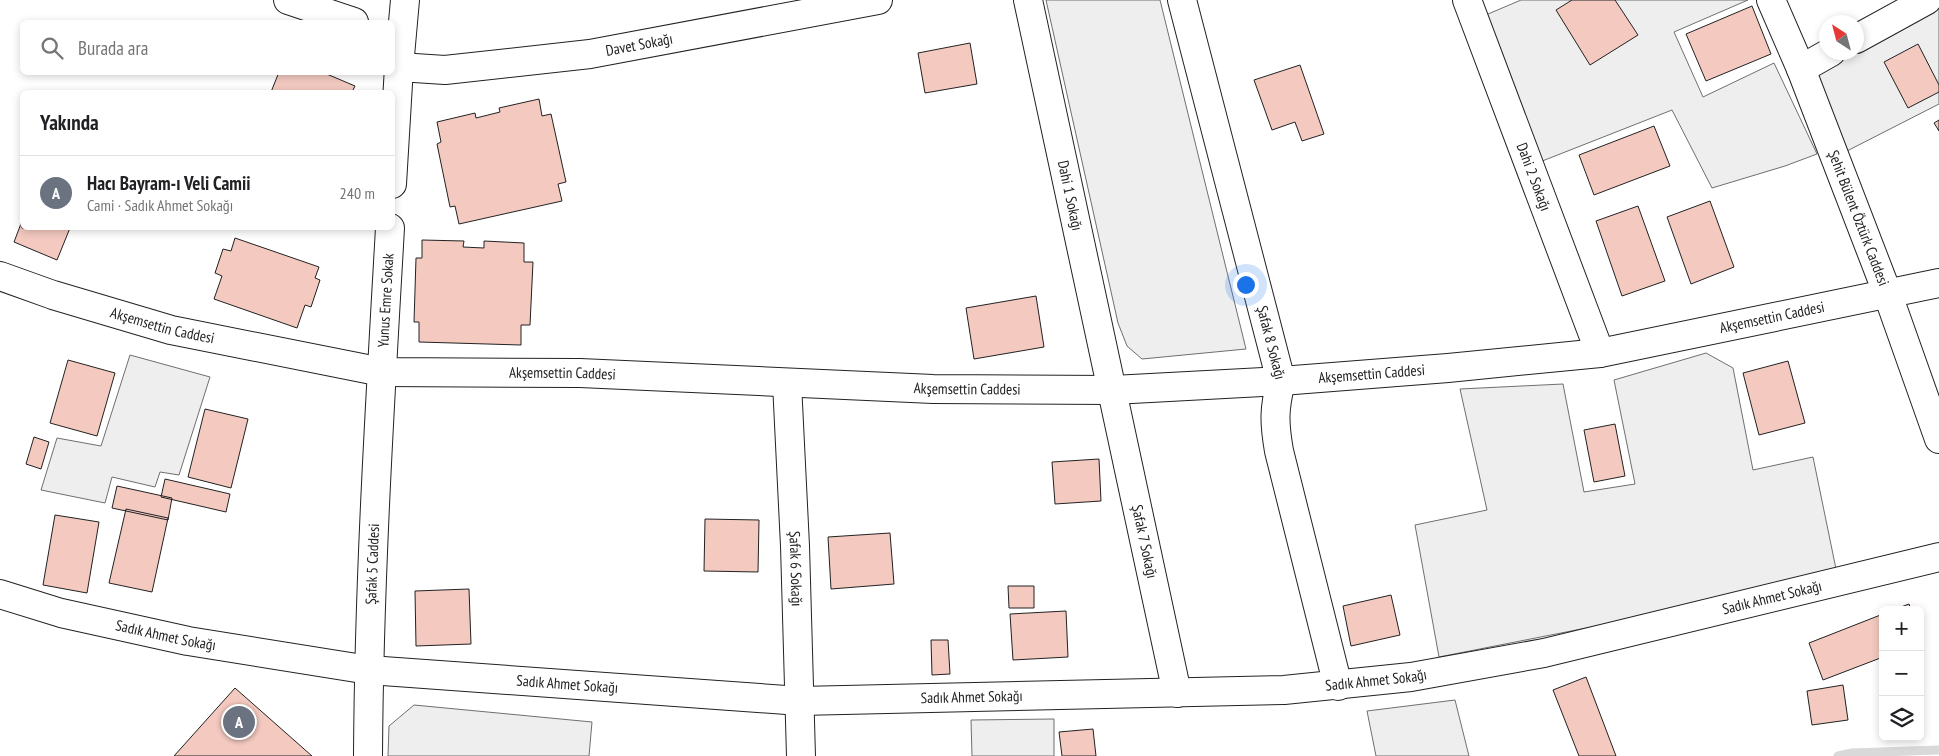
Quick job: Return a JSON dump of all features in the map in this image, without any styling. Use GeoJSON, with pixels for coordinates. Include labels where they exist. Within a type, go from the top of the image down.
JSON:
{"type":"FeatureCollection","features":[{"type":"Feature","properties":{"kind":"street"},"geometry":{"type":"LineString","coordinates":[[288,0],[348,20]]}},
{"type":"Feature","properties":{"kind":"street"},"geometry":{"type":"LineString","coordinates":[[395,134],[399,67],[397,37],[405,0]]}},
{"type":"Feature","properties":{"kind":"street","name":"Davet Sokağı"},"geometry":{"type":"LineString","coordinates":[[399,67],[445,70],[590,54],[878,0]]}},
{"type":"Feature","properties":{"kind":"street","name":"Dahi 1 Sokağı"},"geometry":{"type":"LineString","coordinates":[[1028,0],[1113,390]]}},
{"type":"Feature","properties":{"kind":"street","name":"Şafak 8 Sokağı"},"geometry":{"type":"LineString","coordinates":[[1182,0],[1281,381],[1275,407],[1278,450],[1338,686]]}},
{"type":"Feature","properties":{"kind":"street","name":"Dahi 2 Sokağı"},"geometry":{"type":"LineString","coordinates":[[1468,0],[1600,353]]}},
{"type":"Feature","properties":{"kind":"street","name":"Şehit Bülent Öztürk Caddesi"},"geometry":{"type":"LineString","coordinates":[[1772,0],[1801,69],[1888,295],[1939,440]]}},
{"type":"Feature","properties":{"kind":"street"},"geometry":{"type":"LineString","coordinates":[[1864,35],[1927,0]]}},
{"type":"Feature","properties":{"kind":"street"},"geometry":{"type":"LineString","coordinates":[[1801,69],[1819,59]]}},
{"type":"Feature","properties":{"kind":"street","name":"Yunus Emre Sokak"},"geometry":{"type":"LineString","coordinates":[[382,372],[390,230]]}},
{"type":"Feature","properties":{"kind":"street","name":"Akşemsettin Caddesi"},"geometry":{"type":"LineString","coordinates":[[0,276],[52,295],[171,330],[382,372],[580,373],[787,384],[933,389],[1113,390],[1281,381],[1448,368],[1600,353],[1939,283]]}},
{"type":"Feature","properties":{"kind":"street","name":"Şafak 5 Caddesi"},"geometry":{"type":"LineString","coordinates":[[368,756],[369,670],[382,372]]}},
{"type":"Feature","properties":{"kind":"street","name":"Şafak 6 Sokağı"},"geometry":{"type":"LineString","coordinates":[[787,384],[795,546],[801,756]]}},
{"type":"Feature","properties":{"kind":"street","name":"Şafak 7 Sokağı"},"geometry":{"type":"LineString","coordinates":[[1113,390],[1178,693]]}},
{"type":"Feature","properties":{"kind":"street","name":"Sadık Ahmet Sokağı"},"geometry":{"type":"LineString","coordinates":[[0,594],[61,613],[188,641],[369,670],[800,701],[1284,690],[1338,686],[1411,677],[1544,653],[1939,557]]}},
{"type":"Feature","properties":{"kind":"shaded area"},"geometry":{"type":"Polygon","coordinates":[[[1046,0],[1160,0],[1246,349],[1142,359],[1127,346],[1118,323],[1046,0]]]}},
{"type":"Feature","properties":{"kind":"shaded area"},"geometry":{"type":"Polygon","coordinates":[[[1521,0],[1748,0],[1674,32],[1703,97],[1774,63],[1817,154],[1785,166],[1712,188],[1672,110],[1527,167],[1474,20],[1521,0]]]}},
{"type":"Feature","properties":{"kind":"shaded area"},"geometry":{"type":"Polygon","coordinates":[[[1939,5],[1939,104],[1845,152],[1817,75],[1822,69],[1839,60],[1864,60],[1864,47],[1939,5]]]}},
{"type":"Feature","properties":{"kind":"shaded area"},"geometry":{"type":"Polygon","coordinates":[[[1706,353],[1733,368],[1753,470],[1813,457],[1836,569],[1617,622],[1439,657],[1415,525],[1487,510],[1460,389],[1563,384],[1584,492],[1635,484],[1614,380],[1706,353]]]}},
{"type":"Feature","properties":{"kind":"shaded area"},"geometry":{"type":"Polygon","coordinates":[[[130,355],[210,377],[179,475],[160,472],[155,487],[112,477],[105,503],[41,490],[57,438],[101,446],[130,355]]]}},
{"type":"Feature","properties":{"kind":"shaded area"},"geometry":{"type":"Polygon","coordinates":[[[1455,700],[1469,756],[1376,756],[1367,711],[1455,700]]]}},
{"type":"Feature","properties":{"kind":"shaded area"},"geometry":{"type":"Polygon","coordinates":[[[414,705],[592,722],[589,756],[388,756],[389,726],[414,705]]]}},
{"type":"Feature","properties":{"kind":"shaded area"},"geometry":{"type":"Polygon","coordinates":[[[1054,719],[1054,756],[972,756],[971,720],[1054,719]]]}},
{"type":"Feature","properties":{"kind":"building"},"geometry":{"type":"Polygon","coordinates":[[[1572,0],[1615,0],[1638,35],[1590,65],[1556,10],[1572,0]]]}},
{"type":"Feature","properties":{"kind":"building"},"geometry":{"type":"Polygon","coordinates":[[[1752,6],[1771,54],[1706,81],[1686,34],[1752,6]]]}},
{"type":"Feature","properties":{"kind":"building"},"geometry":{"type":"Polygon","coordinates":[[[970,43],[977,84],[925,93],[918,53],[970,43]]]}},
{"type":"Feature","properties":{"kind":"building"},"geometry":{"type":"Polygon","coordinates":[[[1918,44],[1939,85],[1939,92],[1908,108],[1884,62],[1918,44]]]}},
{"type":"Feature","properties":{"kind":"building"},"geometry":{"type":"Polygon","coordinates":[[[1300,65],[1324,134],[1302,141],[1295,122],[1272,130],[1254,80],[1300,65]]]}},
{"type":"Feature","properties":{"kind":"building"},"geometry":{"type":"Polygon","coordinates":[[[278,75],[329,75],[355,86],[353,90],[272,90],[278,75]]]}},
{"type":"Feature","properties":{"kind":"building"},"geometry":{"type":"Polygon","coordinates":[[[539,99],[542,116],[551,114],[566,182],[558,184],[562,201],[459,224],[455,206],[450,207],[437,144],[441,142],[437,122],[475,113],[476,118],[500,112],[499,108],[539,99]]]}},
{"type":"Feature","properties":{"kind":"building"},"geometry":{"type":"Polygon","coordinates":[[[1939,120],[1939,131],[1934,123],[1939,120]]]}},
{"type":"Feature","properties":{"kind":"building"},"geometry":{"type":"Polygon","coordinates":[[[1654,126],[1670,166],[1594,195],[1579,155],[1654,126]]]}},
{"type":"Feature","properties":{"kind":"building"},"geometry":{"type":"Polygon","coordinates":[[[1710,201],[1734,267],[1691,284],[1667,217],[1710,201]]]}},
{"type":"Feature","properties":{"kind":"building"},"geometry":{"type":"Polygon","coordinates":[[[1638,206],[1665,281],[1622,296],[1596,221],[1638,206]]]}},
{"type":"Feature","properties":{"kind":"building"},"geometry":{"type":"Polygon","coordinates":[[[20,226],[20,230],[69,230],[57,260],[14,242],[20,226]]]}},
{"type":"Feature","properties":{"kind":"building"},"geometry":{"type":"Polygon","coordinates":[[[235,238],[319,267],[315,278],[320,280],[311,307],[305,305],[297,328],[214,299],[222,276],[215,273],[223,249],[231,251],[235,238]]]}},
{"type":"Feature","properties":{"kind":"building"},"geometry":{"type":"Polygon","coordinates":[[[422,240],[464,241],[463,247],[484,248],[484,241],[524,243],[524,262],[533,262],[530,325],[521,325],[521,345],[419,342],[419,322],[414,322],[416,258],[422,258],[422,240]]]}},
{"type":"Feature","properties":{"kind":"building"},"geometry":{"type":"Polygon","coordinates":[[[1036,296],[1044,347],[974,359],[966,308],[1036,296]]]}},
{"type":"Feature","properties":{"kind":"building"},"geometry":{"type":"Polygon","coordinates":[[[68,360],[115,373],[97,436],[50,423],[68,360]]]}},
{"type":"Feature","properties":{"kind":"building"},"geometry":{"type":"Polygon","coordinates":[[[1788,361],[1805,423],[1759,435],[1743,373],[1788,361]]]}},
{"type":"Feature","properties":{"kind":"building"},"geometry":{"type":"Polygon","coordinates":[[[205,409],[248,419],[231,488],[188,477],[205,409]]]}},
{"type":"Feature","properties":{"kind":"building"},"geometry":{"type":"Polygon","coordinates":[[[1615,424],[1625,476],[1594,482],[1584,430],[1615,424]]]}},
{"type":"Feature","properties":{"kind":"building"},"geometry":{"type":"Polygon","coordinates":[[[34,437],[49,442],[41,469],[26,464],[34,437]]]}},
{"type":"Feature","properties":{"kind":"building"},"geometry":{"type":"Polygon","coordinates":[[[1099,459],[1101,501],[1055,504],[1052,462],[1099,459]]]}},
{"type":"Feature","properties":{"kind":"building"},"geometry":{"type":"Polygon","coordinates":[[[165,479],[230,494],[226,512],[161,497],[165,479]]]}},
{"type":"Feature","properties":{"kind":"building"},"geometry":{"type":"Polygon","coordinates":[[[117,486],[172,498],[168,520],[112,508],[117,486]]]}},
{"type":"Feature","properties":{"kind":"building"},"geometry":{"type":"Polygon","coordinates":[[[126,509],[168,518],[152,592],[109,583],[126,509]]]}},
{"type":"Feature","properties":{"kind":"building"},"geometry":{"type":"Polygon","coordinates":[[[55,515],[99,522],[87,593],[43,585],[55,515]]]}},
{"type":"Feature","properties":{"kind":"building"},"geometry":{"type":"Polygon","coordinates":[[[705,519],[759,520],[758,572],[704,571],[705,519]]]}},
{"type":"Feature","properties":{"kind":"building"},"geometry":{"type":"Polygon","coordinates":[[[890,533],[894,584],[831,589],[828,537],[890,533]]]}},
{"type":"Feature","properties":{"kind":"building"},"geometry":{"type":"Polygon","coordinates":[[[1008,586],[1034,586],[1034,608],[1009,608],[1008,586]]]}},
{"type":"Feature","properties":{"kind":"building"},"geometry":{"type":"Polygon","coordinates":[[[469,589],[471,644],[416,646],[415,591],[469,589]]]}},
{"type":"Feature","properties":{"kind":"building"},"geometry":{"type":"Polygon","coordinates":[[[1391,595],[1400,635],[1351,646],[1343,606],[1391,595]]]}},
{"type":"Feature","properties":{"kind":"building"},"geometry":{"type":"Polygon","coordinates":[[[1066,611],[1068,657],[1013,660],[1010,614],[1066,611]]]}},
{"type":"Feature","properties":{"kind":"building"},"geometry":{"type":"Polygon","coordinates":[[[1879,616],[1879,659],[1823,680],[1809,643],[1879,616]]]}},
{"type":"Feature","properties":{"kind":"building"},"geometry":{"type":"Polygon","coordinates":[[[931,640],[948,640],[950,674],[932,675],[931,640]]]}},
{"type":"Feature","properties":{"kind":"building"},"geometry":{"type":"Polygon","coordinates":[[[1586,677],[1616,756],[1579,756],[1553,690],[1586,677]]]}},
{"type":"Feature","properties":{"kind":"building"},"geometry":{"type":"Polygon","coordinates":[[[1843,685],[1848,720],[1812,725],[1807,691],[1843,685]]]}},
{"type":"Feature","properties":{"kind":"building"},"geometry":{"type":"Polygon","coordinates":[[[235,688],[312,756],[174,756],[235,688]]]}},
{"type":"Feature","properties":{"kind":"building"},"geometry":{"type":"Polygon","coordinates":[[[1093,729],[1096,756],[1062,756],[1059,732],[1093,729]]]}},
{"type":"Feature","properties":{"kind":"waterway"},"geometry":{"type":"LineString","coordinates":[[1838,756],[1852,753],[1939,750]]}},
{"type":"Feature","properties":{"kind":"place","name":"Hacı Bayram-ı Veli Camii"},"geometry":{"type":"Point","coordinates":[239,722]}}]}
